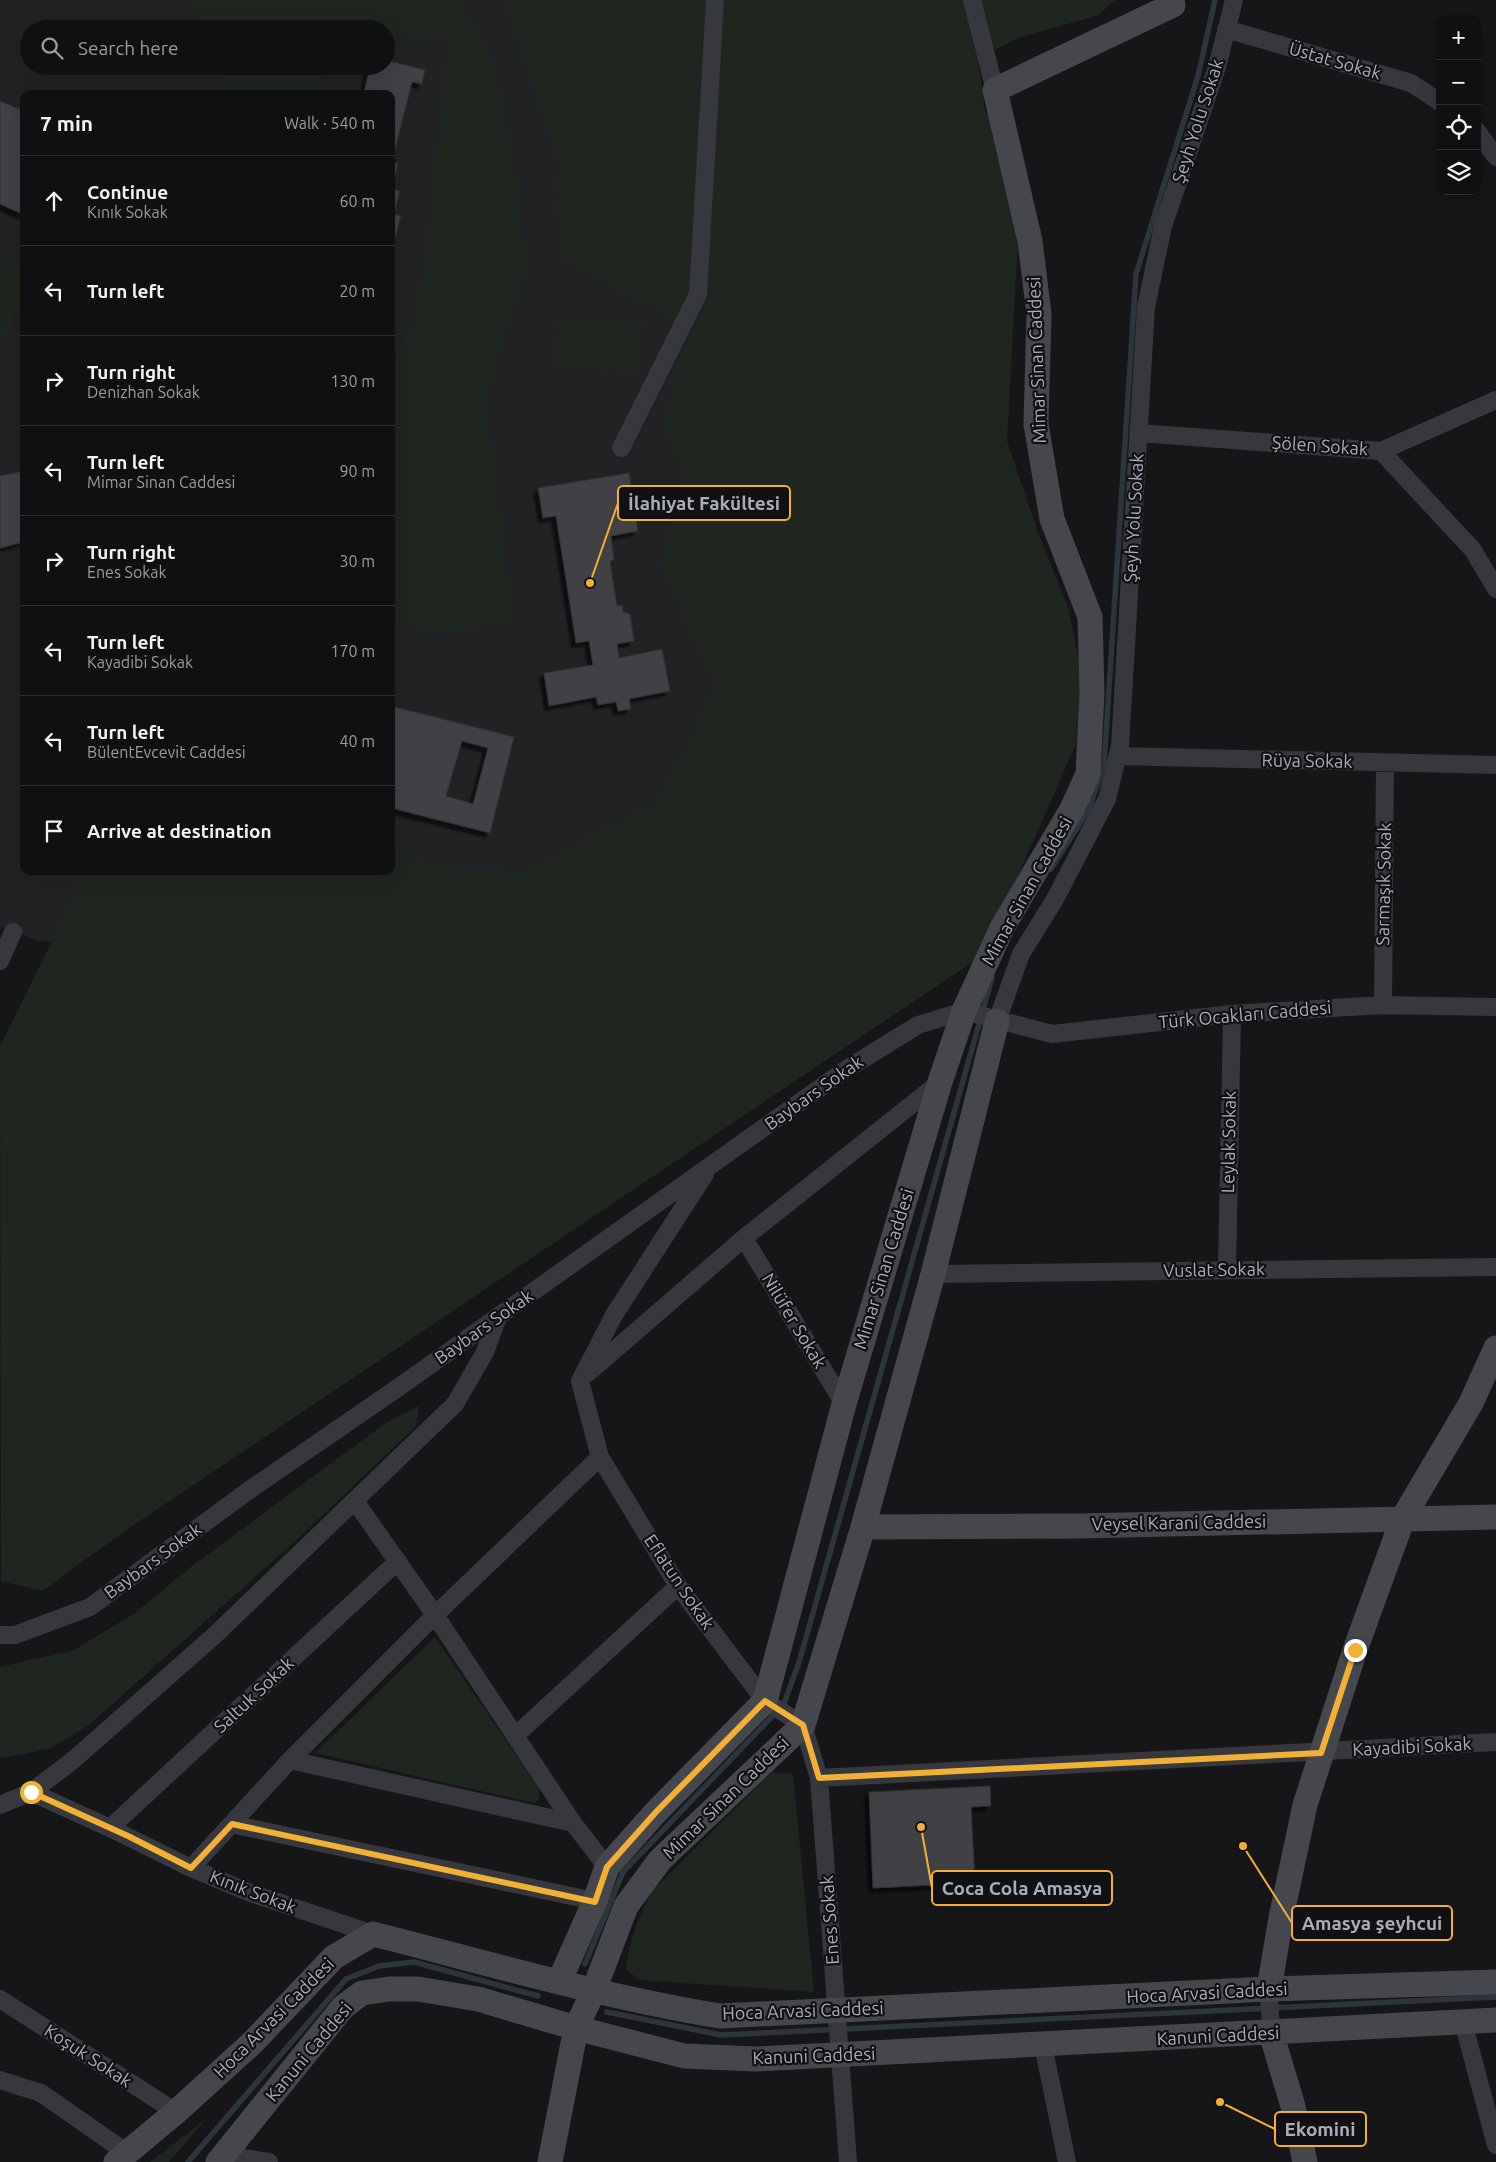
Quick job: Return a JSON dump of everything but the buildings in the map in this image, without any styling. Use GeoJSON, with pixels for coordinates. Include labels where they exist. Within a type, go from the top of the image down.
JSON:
{"type":"FeatureCollection","features":[{"type":"Feature","properties":{"kind":"street"},"geometry":{"type":"LineString","coordinates":[[620,448],[698,294],[715,0]]}},
{"type":"Feature","properties":{"kind":"street"},"geometry":{"type":"LineString","coordinates":[[972,0],[995,90],[1173,4]]}},
{"type":"Feature","properties":{"kind":"street","name":"Şeyh Yolu Sokak"},"geometry":{"type":"LineString","coordinates":[[997,1021],[1021,954],[1055,899],[1107,799],[1118,756],[1146,307],[1163,226],[1216,67],[1234,0]]}},
{"type":"Feature","properties":{"kind":"street","name":"Üstat Sokak"},"geometry":{"type":"LineString","coordinates":[[1226,29],[1411,83],[1436,99]]}},
{"type":"Feature","properties":{"kind":"street","name":"Mimar Sinan Caddesi"},"geometry":{"type":"LineString","coordinates":[[559,1982],[595,1902],[607,1867],[656,1812],[765,1701],[844,1404],[940,1082],[964,1011],[1002,928],[1072,809],[1088,774],[1092,692],[1090,617],[1052,520],[1036,424],[1039,314],[1030,241],[995,90]]}},
{"type":"Feature","properties":{"kind":"street"},"geometry":{"type":"LineString","coordinates":[[1481,136],[1496,157]]}},
{"type":"Feature","properties":{"kind":"street"},"geometry":{"type":"LineString","coordinates":[[1381,451],[1496,400]]}},
{"type":"Feature","properties":{"kind":"street","name":"Şölen Sokak"},"geometry":{"type":"LineString","coordinates":[[1139,433],[1381,451],[1473,550],[1496,589]]}},
{"type":"Feature","properties":{"kind":"street","name":"Rüya Sokak"},"geometry":{"type":"LineString","coordinates":[[1118,756],[1496,765]]}},
{"type":"Feature","properties":{"kind":"street","name":"Sarmaşık Sokak"},"geometry":{"type":"LineString","coordinates":[[1383,1005],[1386,763]]}},
{"type":"Feature","properties":{"kind":"street"},"geometry":{"type":"LineString","coordinates":[[0,961],[13,932]]}},
{"type":"Feature","properties":{"kind":"street","name":"Türk Ocakları Caddesi"},"geometry":{"type":"LineString","coordinates":[[964,1011],[1052,1034],[1232,1014],[1383,1005],[1496,1007]]}},
{"type":"Feature","properties":{"kind":"street","name":"Baybars Sokak"},"geometry":{"type":"LineString","coordinates":[[0,1635],[15,1635],[90,1607],[248,1491],[498,1317],[845,1070],[918,1025],[964,1011]]}},
{"type":"Feature","properties":{"kind":"street","name":"Leylak Sokak"},"geometry":{"type":"LineString","coordinates":[[1226,1270],[1232,1014]]}},
{"type":"Feature","properties":{"kind":"street","name":"Mimar Sinan Caddesi"},"geometry":{"type":"LineString","coordinates":[[550,2162],[576,2028],[594,1990],[626,1906],[660,1860],[803,1725],[863,1526],[933,1274],[997,1021]]}},
{"type":"Feature","properties":{"kind":"street"},"geometry":{"type":"LineString","coordinates":[[580,1380],[744,1238],[940,1082]]}},
{"type":"Feature","properties":{"kind":"street"},"geometry":{"type":"LineString","coordinates":[[580,1380],[614,1315],[709,1167]]}},
{"type":"Feature","properties":{"kind":"street","name":"Nilüfer Sokak"},"geometry":{"type":"LineString","coordinates":[[744,1238],[844,1404]]}},
{"type":"Feature","properties":{"kind":"street","name":"Vuslat Sokak"},"geometry":{"type":"LineString","coordinates":[[933,1274],[1496,1267]]}},
{"type":"Feature","properties":{"kind":"street"},"geometry":{"type":"LineString","coordinates":[[0,1805],[31,1792],[71,1762],[215,1635],[455,1404],[485,1352],[498,1317]]}},
{"type":"Feature","properties":{"kind":"street"},"geometry":{"type":"LineString","coordinates":[[1305,2162],[1292,2106],[1271,2034],[1269,1989],[1281,1918],[1305,1805],[1355,1650],[1404,1518],[1471,1403],[1496,1348]]}},
{"type":"Feature","properties":{"kind":"street","name":"Eflatun Sokak"},"geometry":{"type":"LineString","coordinates":[[580,1380],[600,1457],[678,1586],[765,1701]]}},
{"type":"Feature","properties":{"kind":"street"},"geometry":{"type":"LineString","coordinates":[[191,1868],[290,1760],[435,1615],[600,1457]]}},
{"type":"Feature","properties":{"kind":"street"},"geometry":{"type":"LineString","coordinates":[[355,1501],[435,1615],[573,1823],[607,1867]]}},
{"type":"Feature","properties":{"kind":"street","name":"Veysel Karani Caddesi"},"geometry":{"type":"LineString","coordinates":[[863,1526],[1080,1526],[1496,1517]]}},
{"type":"Feature","properties":{"kind":"street","name":"Saltuk Sokak"},"geometry":{"type":"LineString","coordinates":[[110,1828],[398,1561]]}},
{"type":"Feature","properties":{"kind":"street"},"geometry":{"type":"LineString","coordinates":[[515,1736],[678,1586]]}},
{"type":"Feature","properties":{"kind":"street"},"geometry":{"type":"LineString","coordinates":[[765,1701],[803,1725]]}},
{"type":"Feature","properties":{"kind":"street","name":"Enes Sokak"},"geometry":{"type":"LineString","coordinates":[[803,1725],[819,1778],[848,2162]]}},
{"type":"Feature","properties":{"kind":"street","name":"Kayadibi Sokak"},"geometry":{"type":"LineString","coordinates":[[819,1778],[1321,1753],[1496,1742]]}},
{"type":"Feature","properties":{"kind":"street"},"geometry":{"type":"LineString","coordinates":[[290,1760],[573,1823]]}},
{"type":"Feature","properties":{"kind":"street","name":"Kınık Sokak"},"geometry":{"type":"LineString","coordinates":[[31,1792],[191,1868],[248,1892],[373,1934]]}},
{"type":"Feature","properties":{"kind":"street"},"geometry":{"type":"LineString","coordinates":[[232,1824],[595,1902]]}},
{"type":"Feature","properties":{"kind":"street","name":"Hoca Arvasi Caddesi"},"geometry":{"type":"LineString","coordinates":[[121,2158],[176,2112],[251,2044],[334,1957],[373,1934],[559,1982],[720,2016],[1269,1989],[1496,1982]]}},
{"type":"Feature","properties":{"kind":"street","name":"Kanuni Caddesi"},"geometry":{"type":"LineString","coordinates":[[221,2158],[343,2007],[362,1993],[389,1989],[418,1989],[478,1999],[576,2028],[684,2056],[756,2059],[1271,2034],[1496,2020]]}},
{"type":"Feature","properties":{"kind":"street","name":"Koşuk Sokak"},"geometry":{"type":"LineString","coordinates":[[0,1999],[176,2112]]}},
{"type":"Feature","properties":{"kind":"street"},"geometry":{"type":"LineString","coordinates":[[1463,2022],[1496,2145]]}},
{"type":"Feature","properties":{"kind":"street"},"geometry":{"type":"LineString","coordinates":[[1043,2045],[1067,2162]]}},
{"type":"Feature","properties":{"kind":"street"},"geometry":{"type":"LineString","coordinates":[[0,2080],[41,2094],[121,2158]]}},
{"type":"Feature","properties":{"kind":"street"},"geometry":{"type":"LineString","coordinates":[[221,2158],[269,2162]]}},
{"type":"Feature","properties":{"kind":"shaded area"},"geometry":{"type":"Polygon","coordinates":[[[0,0],[557,0],[825,516],[716,953],[40,941],[0,927],[0,0]]]}},
{"type":"Feature","properties":{"kind":"shaded area"},"geometry":{"type":"Polygon","coordinates":[[[188,0],[458,0],[490,49],[513,154],[527,271],[486,399],[513,619],[444,635],[395,625],[395,359],[423,281],[447,38],[395,39],[395,20],[196,20],[188,0]]]}},
{"type":"Feature","properties":{"kind":"shaded area"},"geometry":{"type":"Polygon","coordinates":[[[502,0],[1115,0],[1099,15],[1021,37],[978,58],[985,111],[1022,165],[1007,441],[1039,535],[1068,607],[1081,672],[1076,744],[983,955],[125,1531],[42,1591],[1,1581],[0,1046],[56,933],[79,875],[395,875],[395,849],[429,865],[524,871],[658,800],[716,687],[659,566],[684,472],[661,428],[687,325],[557,258],[556,156],[502,0]]]}},
{"type":"Feature","properties":{"kind":"shaded area"},"geometry":{"type":"Polygon","coordinates":[[[217,75],[326,75],[320,90],[222,90],[217,75]]]}},
{"type":"Feature","properties":{"kind":"shaded area"},"geometry":{"type":"Polygon","coordinates":[[[0,257],[20,265],[20,304],[0,351],[0,257]]]}},
{"type":"Feature","properties":{"kind":"shaded area"},"geometry":{"type":"Polygon","coordinates":[[[557,320],[643,323],[640,372],[555,369],[557,320]]]}},
{"type":"Feature","properties":{"kind":"shaded area"},"geometry":{"type":"Polygon","coordinates":[[[419,1406],[416,1426],[300,1537],[89,1725],[49,1749],[0,1758],[0,1667],[74,1650],[135,1613],[192,1566],[387,1422],[419,1406]]]}},
{"type":"Feature","properties":{"kind":"shaded area"},"geometry":{"type":"Polygon","coordinates":[[[435,1637],[539,1788],[539,1800],[534,1803],[315,1753],[435,1637]]]}},
{"type":"Feature","properties":{"kind":"shaded area"},"geometry":{"type":"Polygon","coordinates":[[[771,1773],[793,1774],[814,1992],[639,1980],[626,1969],[627,1959],[635,1928],[653,1890],[771,1773]]]}},
{"type":"Feature","properties":{"kind":"shaded area"},"geometry":{"type":"Polygon","coordinates":[[[206,2119],[169,2162],[150,2162],[206,2119]]]}},
{"type":"Feature","properties":{"kind":"waterway"},"geometry":{"type":"LineString","coordinates":[[1051,869],[1089,809],[1104,765],[1136,274],[1198,76],[1215,0]]}},
{"type":"Feature","properties":{"kind":"waterway"},"geometry":{"type":"LineString","coordinates":[[585,1964],[623,1872],[784,1704],[800,1659],[992,978]]}},
{"type":"Feature","properties":{"kind":"waterway"},"geometry":{"type":"LineString","coordinates":[[188,2162],[346,1979],[379,1966],[414,1962],[538,1996]]}},
{"type":"Feature","properties":{"kind":"waterway"},"geometry":{"type":"LineString","coordinates":[[607,2012],[721,2035],[1496,1997]]}},
{"type":"Feature","properties":{"kind":"place","name":"İlahiyat Fakültesi"},"geometry":{"type":"Point","coordinates":[590,583]}},
{"type":"Feature","properties":{"kind":"place","name":"Coca Cola Amasya"},"geometry":{"type":"Point","coordinates":[921,1827]}},
{"type":"Feature","properties":{"kind":"place","name":"Amasya şeyhcui"},"geometry":{"type":"Point","coordinates":[1243,1846]}},
{"type":"Feature","properties":{"kind":"place","name":"Ekomini"},"geometry":{"type":"Point","coordinates":[1220,2102]}},
{"type":"Feature","properties":{"kind":"route"},"geometry":{"type":"LineString","coordinates":[[31,1792],[128,1836],[191,1868],[232,1824],[595,1902],[607,1867],[656,1812],[765,1701],[803,1725],[819,1778],[1321,1753],[1355,1650]]}}]}
